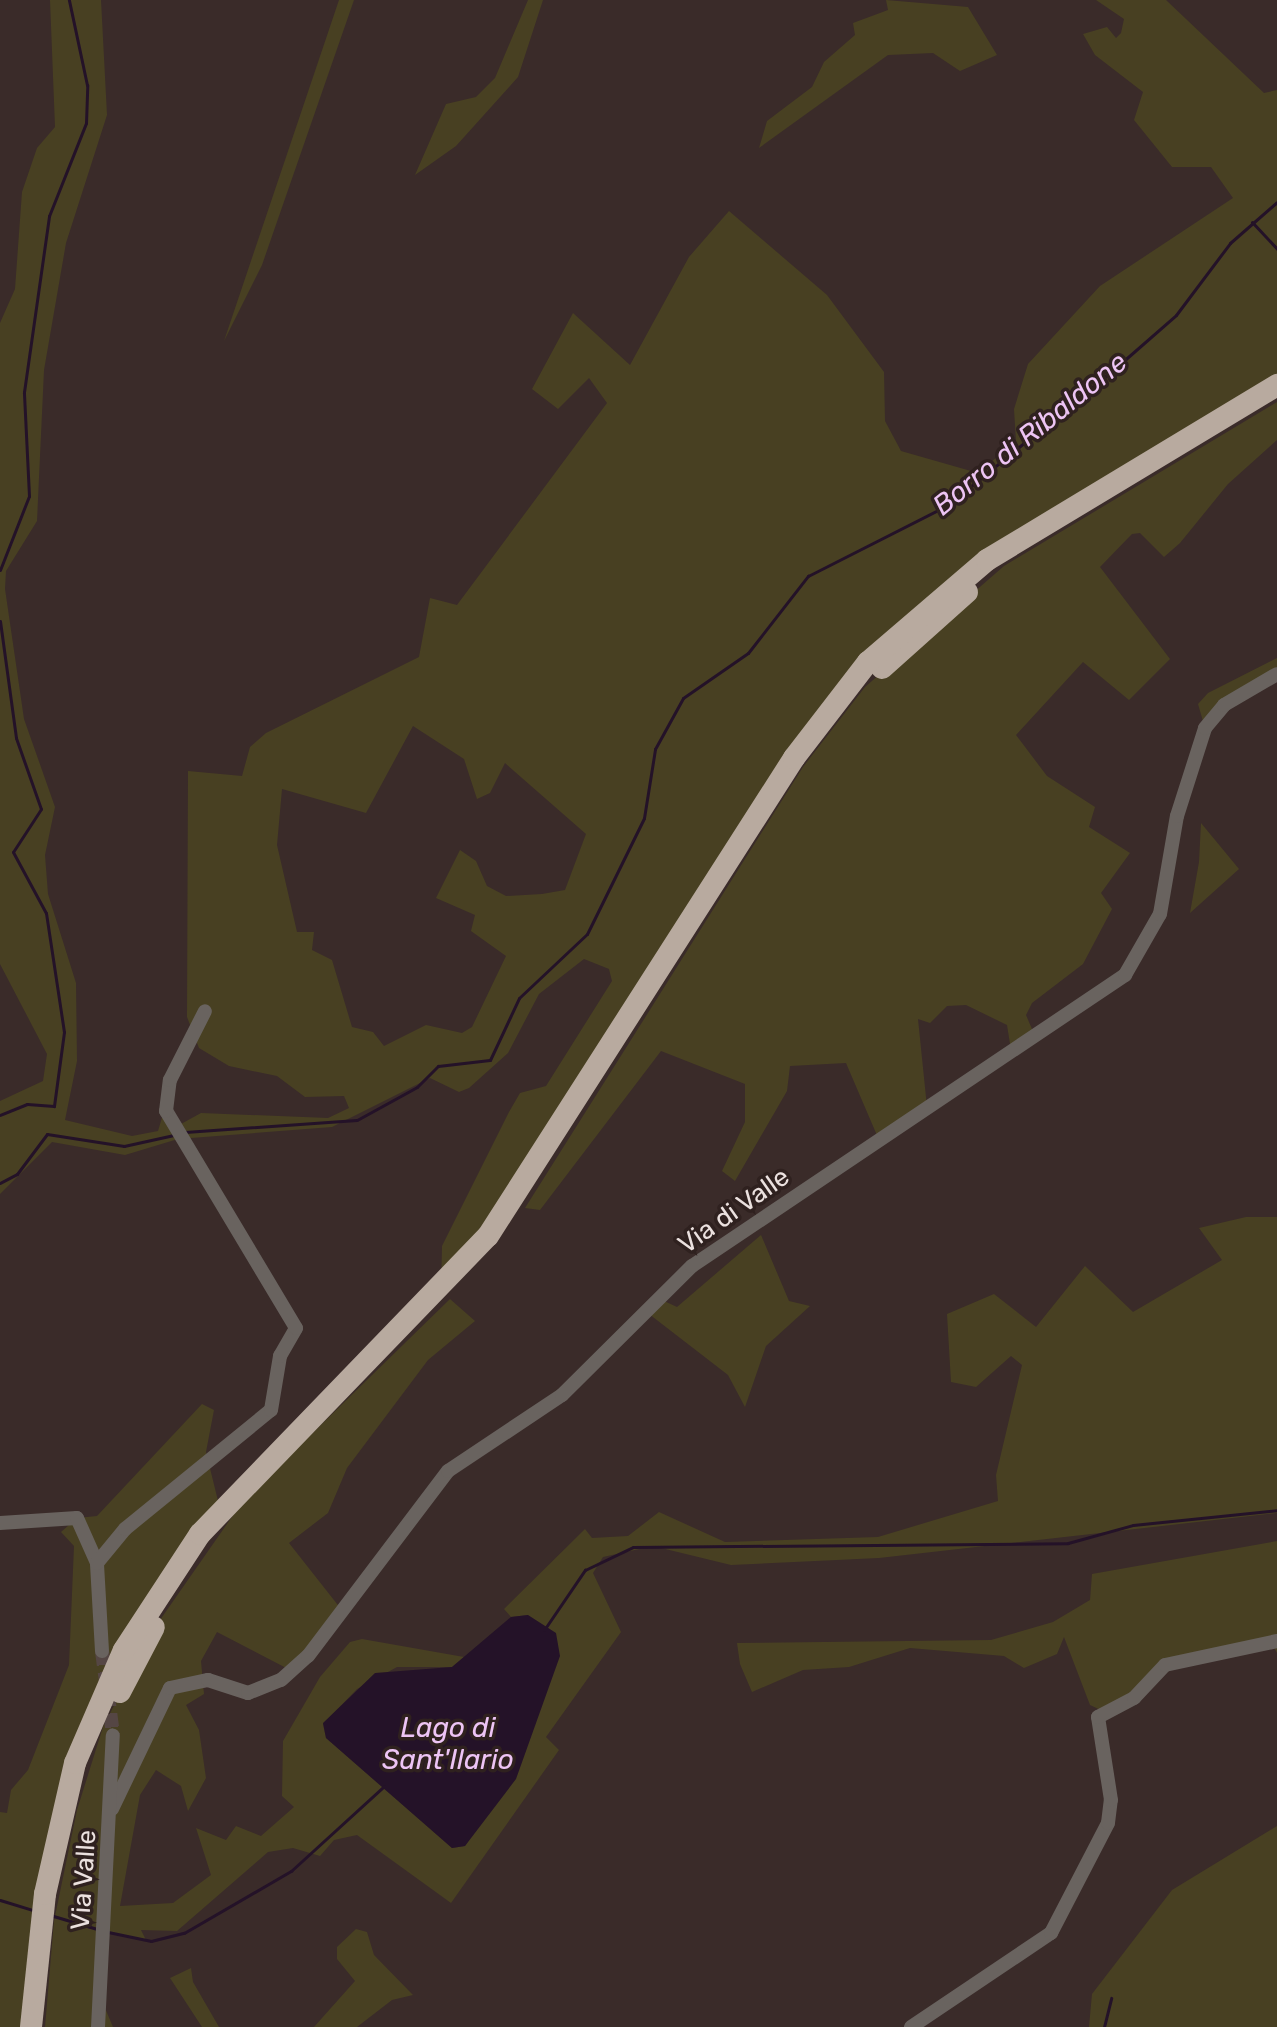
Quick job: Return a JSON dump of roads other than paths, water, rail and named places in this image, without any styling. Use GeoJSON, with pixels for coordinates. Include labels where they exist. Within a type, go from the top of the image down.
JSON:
{"type":"FeatureCollection","features":[{"type":"Feature","properties":{"kind":"highway"},"geometry":{"type":"LineString","coordinates":[[31,2027],[45,1894],[75,1763],[124,1650],[200,1534],[488,1236],[794,758],[868,662],[987,560],[1277,385]]}},
{"type":"Feature","properties":{"kind":"highway"},"geometry":{"type":"LineString","coordinates":[[45,2027],[54,1921],[88,1771],[153,1630],[212,1541],[500,1243],[803,767],[865,687],[1004,566],[1277,402]]}},
{"type":"Feature","properties":{"kind":"street","name":"Via di Valle"},"geometry":{"type":"LineString","coordinates":[[112,1809],[170,1688],[208,1680],[248,1693],[281,1680],[308,1656],[448,1471],[562,1395],[692,1266],[1125,975],[1160,914],[1177,816],[1205,728],[1224,705],[1277,674]]}},
{"type":"Feature","properties":{"kind":"street"},"geometry":{"type":"LineString","coordinates":[[97,1563],[125,1529],[271,1410],[280,1356],[296,1328],[175,1134],[166,1111],[170,1080],[205,1011]]}},
{"type":"Feature","properties":{"kind":"street"},"geometry":{"type":"LineString","coordinates":[[0,1523],[77,1518],[97,1563],[102,1651]]}},
{"type":"Feature","properties":{"kind":"street"},"geometry":{"type":"LineString","coordinates":[[911,2027],[1051,1933],[1108,1823],[1098,1717],[1134,1698],[1165,1665],[1277,1641]]}},
{"type":"Feature","properties":{"kind":"street","name":"Via Valle"},"geometry":{"type":"LineString","coordinates":[[98,2027],[106,1933],[113,1735]]}},
{"type":"Feature","properties":{"kind":"water","name":"Lago di Sant'Ilario"},"geometry":{"type":"Polygon","coordinates":[[[528,1615],[556,1633],[560,1656],[516,1779],[465,1846],[452,1848],[326,1738],[323,1723],[375,1673],[452,1667],[511,1617],[528,1615]]]}},
{"type":"Feature","properties":{"kind":"waterway"},"geometry":{"type":"LineString","coordinates":[[0,570],[29,496],[24,392],[49,216],[86,123],[87,85],[69,0]]}},
{"type":"Feature","properties":{"kind":"waterway","name":"Borro di Ribaldone"},"geometry":{"type":"LineString","coordinates":[[185,1132],[357,1120],[417,1087],[438,1066],[490,1060],[519,998],[587,934],[644,818],[655,749],[683,698],[748,653],[808,576],[948,505],[1120,364],[1176,315],[1230,243],[1277,202]]}},
{"type":"Feature","properties":{"kind":"waterway"},"geometry":{"type":"LineString","coordinates":[[1252,222],[1277,249]]}},
{"type":"Feature","properties":{"kind":"waterway"},"geometry":{"type":"LineString","coordinates":[[0,621],[16,738],[41,809],[13,852],[46,913],[64,1032],[54,1106],[27,1104],[0,1115]]}},
{"type":"Feature","properties":{"kind":"waterway","name":"Borro di Ribaldone"},"geometry":{"type":"LineString","coordinates":[[0,1183],[17,1174],[47,1134],[124,1146],[174,1135]]}},
{"type":"Feature","properties":{"kind":"waterway"},"geometry":{"type":"LineString","coordinates":[[544,1630],[585,1570],[633,1547],[1068,1543],[1133,1525],[1277,1510]]}},
{"type":"Feature","properties":{"kind":"waterway"},"geometry":{"type":"LineString","coordinates":[[108,1932],[151,1941],[184,1933],[291,1871],[384,1786]]}},
{"type":"Feature","properties":{"kind":"waterway"},"geometry":{"type":"LineString","coordinates":[[0,1900],[35,1911]]}},
{"type":"Feature","properties":{"kind":"waterway"},"geometry":{"type":"LineString","coordinates":[[50,1915],[97,1929]]}},
{"type":"Feature","properties":{"kind":"waterway"},"geometry":{"type":"LineString","coordinates":[[1104,2027],[1111,1998]]}},
{"type":"Feature","properties":{"kind":"tunnel"},"geometry":{"type":"LineString","coordinates":[[102,1651],[113,1735]]}}]}
